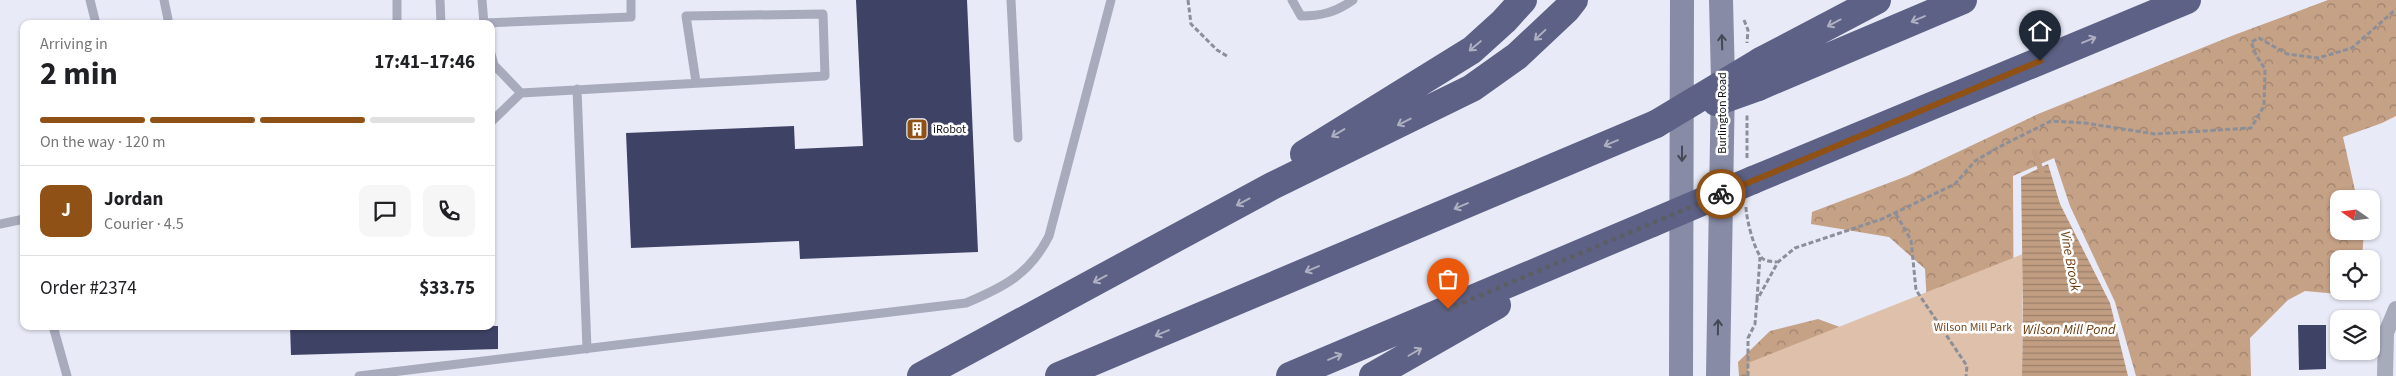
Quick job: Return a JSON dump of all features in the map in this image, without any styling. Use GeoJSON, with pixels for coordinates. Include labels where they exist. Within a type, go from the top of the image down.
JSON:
{"type":"FeatureCollection","features":[{"type":"Feature","properties":{"kind":"highway"},"geometry":{"type":"LineString","coordinates":[[1272,186],[1307,152],[1472,50],[1504,21],[1523,0]]}},
{"type":"Feature","properties":{"kind":"highway"},"geometry":{"type":"LineString","coordinates":[[921,376],[1272,186],[1472,88],[1517,56],[1567,10],[1574,0]]}},
{"type":"Feature","properties":{"kind":"highway"},"geometry":{"type":"LineString","coordinates":[[1760,74],[1877,0]]}},
{"type":"Feature","properties":{"kind":"highway"},"geometry":{"type":"LineString","coordinates":[[1059,376],[1656,124],[1760,74],[1963,0]]}},
{"type":"Feature","properties":{"kind":"highway"},"geometry":{"type":"LineString","coordinates":[[1290,376],[1749,181],[2187,0]]}},
{"type":"Feature","properties":{"kind":"highway"},"geometry":{"type":"LineString","coordinates":[[1372,376],[1605,243]]}},
{"type":"Feature","properties":{"kind":"main road"},"geometry":{"type":"LineString","coordinates":[[1682,0],[1682,376]]}},
{"type":"Feature","properties":{"kind":"main road","name":"Burlington Road"},"geometry":{"type":"LineString","coordinates":[[1718,376],[1723,90],[1721,0]]}},
{"type":"Feature","properties":{"kind":"street"},"geometry":{"type":"LineString","coordinates":[[2385,376],[2386,333],[2396,308]]}},
{"type":"Feature","properties":{"kind":"lane"},"geometry":{"type":"LineString","coordinates":[[90,0],[95,20]]}},
{"type":"Feature","properties":{"kind":"lane"},"geometry":{"type":"LineString","coordinates":[[164,0],[167,20]]}},
{"type":"Feature","properties":{"kind":"lane"},"geometry":{"type":"LineString","coordinates":[[397,0],[397,20]]}},
{"type":"Feature","properties":{"kind":"lane"},"geometry":{"type":"LineString","coordinates":[[440,0],[441,20]]}},
{"type":"Feature","properties":{"kind":"lane"},"geometry":{"type":"LineString","coordinates":[[482,0],[484,20]]}},
{"type":"Feature","properties":{"kind":"lane"},"geometry":{"type":"LineString","coordinates":[[495,23],[631,17],[631,0]]}},
{"type":"Feature","properties":{"kind":"lane"},"geometry":{"type":"LineString","coordinates":[[1011,0],[1018,138]]}},
{"type":"Feature","properties":{"kind":"lane"},"geometry":{"type":"LineString","coordinates":[[359,376],[966,303],[998,290],[1034,262],[1049,236],[1111,0]]}},
{"type":"Feature","properties":{"kind":"lane"},"geometry":{"type":"LineString","coordinates":[[1292,0],[1301,16],[1320,16],[1338,11],[1353,0]]}},
{"type":"Feature","properties":{"kind":"lane"},"geometry":{"type":"LineString","coordinates":[[495,118],[521,93],[825,76],[823,14],[686,16],[696,82]]}},
{"type":"Feature","properties":{"kind":"lane"},"geometry":{"type":"LineString","coordinates":[[495,66],[521,93]]}},
{"type":"Feature","properties":{"kind":"lane"},"geometry":{"type":"LineString","coordinates":[[578,89],[588,349]]}},
{"type":"Feature","properties":{"kind":"lane"},"geometry":{"type":"LineString","coordinates":[[0,224],[20,220]]}},
{"type":"Feature","properties":{"kind":"lane"},"geometry":{"type":"LineString","coordinates":[[54,330],[67,376]]}},
{"type":"Feature","properties":{"kind":"path"},"geometry":{"type":"LineString","coordinates":[[1188,0],[1191,24],[1216,50],[1227,56]]}},
{"type":"Feature","properties":{"kind":"path"},"geometry":{"type":"LineString","coordinates":[[1757,300],[1778,262],[1795,248],[1896,214],[1955,184],[1975,161],[2051,121],[2085,123],[2155,134],[2251,128],[2264,106],[2265,69],[2256,55],[2251,42],[2259,38],[2287,54],[2318,58],[2352,48],[2396,9]]}},
{"type":"Feature","properties":{"kind":"path"},"geometry":{"type":"LineString","coordinates":[[1747,112],[1749,181],[1746,220],[1760,257],[1755,324],[1748,338],[1748,376]]}},
{"type":"Feature","properties":{"kind":"path"},"geometry":{"type":"LineString","coordinates":[[1896,214],[1911,240],[1916,290],[1968,366],[1966,376]]}},
{"type":"Feature","properties":{"kind":"path"},"geometry":{"type":"LineString","coordinates":[[1760,257],[1765,260],[1778,262]]}},
{"type":"Feature","properties":{"kind":"green space"},"geometry":{"type":"Polygon","coordinates":[[[2328,0],[2396,0],[2396,116],[2343,137],[2355,190],[2330,190],[2330,240],[2363,240],[2363,250],[2330,250],[2330,293],[2305,291],[2288,300],[2250,338],[2251,376],[2136,376],[2115,302],[2070,206],[2054,158],[2013,176],[2014,376],[1928,324],[1925,269],[1889,237],[1811,224],[1812,212],[1907,176],[2038,114],[2234,35],[2328,0]]]}},
{"type":"Feature","properties":{"kind":"green space","name":"Wilson Mill Park"},"geometry":{"type":"Polygon","coordinates":[[[2023,254],[2022,376],[1748,376],[1748,363],[2023,254]]]}},
{"type":"Feature","properties":{"kind":"green space"},"geometry":{"type":"Polygon","coordinates":[[[1818,319],[1848,330],[1882,376],[1739,376],[1738,362],[1770,331],[1818,319]]]}},
{"type":"Feature","properties":{"kind":"water","name":"Wilson Mill Pond"},"geometry":{"type":"Polygon","coordinates":[[[2048,164],[2060,204],[2110,303],[2128,376],[2022,376],[2021,177],[2048,164]]]}},
{"type":"Feature","properties":{"kind":"building","name":"iRobot"},"geometry":{"type":"Polygon","coordinates":[[[856,0],[967,0],[978,252],[800,259],[799,241],[631,248],[626,133],[794,126],[795,149],[863,146],[856,0]]]}},
{"type":"Feature","properties":{"kind":"building"},"geometry":{"type":"Polygon","coordinates":[[[2298,325],[2326,325],[2326,369],[2299,370],[2298,325]]]}},
{"type":"Feature","properties":{"kind":"building"},"geometry":{"type":"Polygon","coordinates":[[[495,326],[498,326],[498,349],[291,355],[290,330],[495,330],[495,326]]]}},
{"type":"Feature","properties":{"kind":"waterway","name":"Vine Brook"},"geometry":{"type":"LineString","coordinates":[[2034,151],[2042,173]]}},
{"type":"Feature","properties":{"kind":"way so far"},"geometry":{"type":"LineString","coordinates":[[1448,309],[1721,194]]}},
{"type":"Feature","properties":{"kind":"place","name":"iRobot"},"geometry":{"type":"Point","coordinates":[917,129]}},
{"type":"Feature","properties":{"kind":"route"},"geometry":{"type":"LineString","coordinates":[[1721,194],[1836,144],[2040,61]]}}]}
